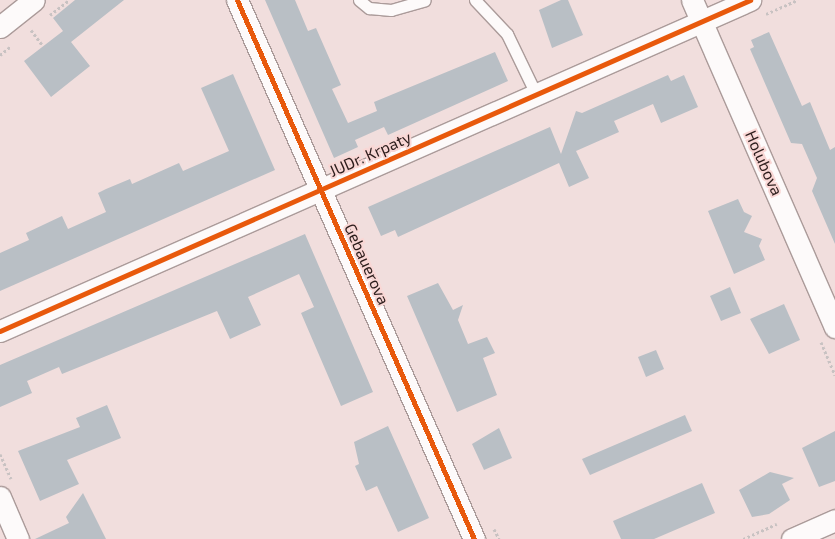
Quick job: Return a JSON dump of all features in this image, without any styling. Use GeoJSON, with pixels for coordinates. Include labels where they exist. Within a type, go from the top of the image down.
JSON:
{"type":"FeatureCollection","features":[{"type":"Feature","properties":{"kind":"street"},"geometry":{"type":"LineString","coordinates":[[0,27],[34,0]]}},
{"type":"Feature","properties":{"kind":"street","name":"Gebauerova"},"geometry":{"type":"LineString","coordinates":[[237,0],[474,539]]}},
{"type":"Feature","properties":{"kind":"street","name":"Holubova"},"geometry":{"type":"LineString","coordinates":[[692,0],[835,326]]}},
{"type":"Feature","properties":{"kind":"street","name":"JUDr. Krpaty"},"geometry":{"type":"LineString","coordinates":[[0,331],[750,0]]}},
{"type":"Feature","properties":{"kind":"street"},"geometry":{"type":"LineString","coordinates":[[0,497],[18,539]]}},
{"type":"Feature","properties":{"kind":"street"},"geometry":{"type":"LineString","coordinates":[[792,539],[835,520]]}},
{"type":"Feature","properties":{"kind":"lane"},"geometry":{"type":"LineString","coordinates":[[359,0],[369,8],[391,10],[425,0]]}},
{"type":"Feature","properties":{"kind":"lane"},"geometry":{"type":"LineString","coordinates":[[475,0],[507,34],[536,94]]}},
{"type":"Feature","properties":{"kind":"path"},"geometry":{"type":"LineString","coordinates":[[31,30],[43,46]]}},
{"type":"Feature","properties":{"kind":"building"},"geometry":{"type":"Polygon","coordinates":[[[75,0],[124,0],[71,42],[90,66],[51,97],[24,61],[63,31],[53,18],[75,0]]]}},
{"type":"Feature","properties":{"kind":"building"},"geometry":{"type":"Polygon","coordinates":[[[265,0],[295,0],[308,31],[316,28],[341,85],[332,89],[348,123],[377,111],[374,102],[495,52],[508,81],[388,135],[384,127],[355,140],[358,147],[334,158],[265,0]]]}},
{"type":"Feature","properties":{"kind":"building"},"geometry":{"type":"Polygon","coordinates":[[[561,0],[568,0],[583,35],[552,48],[539,10],[561,0]]]}},
{"type":"Feature","properties":{"kind":"building"},"geometry":{"type":"Polygon","coordinates":[[[769,32],[802,106],[810,102],[830,150],[835,147],[835,244],[812,191],[817,178],[802,144],[791,143],[750,49],[754,47],[751,40],[769,32]]]}},
{"type":"Feature","properties":{"kind":"building"},"geometry":{"type":"Polygon","coordinates":[[[233,74],[275,170],[0,291],[0,253],[29,240],[26,233],[62,216],[68,229],[106,212],[98,193],[106,189],[130,179],[132,184],[179,163],[183,171],[229,151],[201,88],[233,74]]]}},
{"type":"Feature","properties":{"kind":"building"},"geometry":{"type":"Polygon","coordinates":[[[668,75],[671,81],[684,75],[698,107],[661,123],[653,104],[614,121],[619,132],[576,151],[589,178],[569,187],[559,163],[398,237],[395,230],[381,236],[368,207],[550,127],[561,154],[576,111],[582,113],[668,75]]]}},
{"type":"Feature","properties":{"kind":"building"},"geometry":{"type":"Polygon","coordinates":[[[738,199],[744,212],[752,216],[744,232],[762,239],[759,246],[765,260],[734,274],[708,211],[738,199]]]}},
{"type":"Feature","properties":{"kind":"building"},"geometry":{"type":"Polygon","coordinates":[[[305,234],[373,392],[341,406],[301,313],[314,307],[299,274],[248,297],[261,325],[230,339],[217,311],[62,374],[59,367],[27,381],[32,393],[0,407],[0,365],[305,234]]]}},
{"type":"Feature","properties":{"kind":"building"},"geometry":{"type":"Polygon","coordinates":[[[438,283],[453,310],[463,305],[458,320],[468,344],[487,337],[495,353],[483,358],[497,395],[457,412],[407,296],[438,283]]]}},
{"type":"Feature","properties":{"kind":"building"},"geometry":{"type":"Polygon","coordinates":[[[730,287],[741,313],[721,321],[710,296],[730,287]]]}},
{"type":"Feature","properties":{"kind":"building"},"geometry":{"type":"Polygon","coordinates":[[[784,304],[800,340],[769,354],[750,319],[784,304]]]}},
{"type":"Feature","properties":{"kind":"building"},"geometry":{"type":"Polygon","coordinates":[[[656,350],[664,369],[646,377],[638,357],[656,350]]]}},
{"type":"Feature","properties":{"kind":"building"},"geometry":{"type":"Polygon","coordinates":[[[107,405],[121,438],[67,460],[79,484],[40,501],[18,451],[80,427],[76,418],[107,405]]]}},
{"type":"Feature","properties":{"kind":"building"},"geometry":{"type":"Polygon","coordinates":[[[685,415],[692,431],[590,475],[582,459],[685,415]]]}},
{"type":"Feature","properties":{"kind":"building"},"geometry":{"type":"Polygon","coordinates":[[[388,426],[429,518],[398,532],[377,486],[366,491],[355,466],[359,464],[354,442],[388,426]]]}},
{"type":"Feature","properties":{"kind":"building"},"geometry":{"type":"Polygon","coordinates":[[[499,428],[512,458],[484,470],[472,444],[499,428]]]}},
{"type":"Feature","properties":{"kind":"building"},"geometry":{"type":"Polygon","coordinates":[[[835,431],[835,481],[819,487],[802,448],[835,431]]]}},
{"type":"Feature","properties":{"kind":"building"},"geometry":{"type":"Polygon","coordinates":[[[770,472],[794,478],[782,484],[790,500],[769,514],[752,517],[739,490],[770,472]]]}},
{"type":"Feature","properties":{"kind":"building"},"geometry":{"type":"Polygon","coordinates":[[[702,483],[715,513],[654,539],[621,539],[613,521],[702,483]]]}},
{"type":"Feature","properties":{"kind":"building"},"geometry":{"type":"Polygon","coordinates":[[[83,493],[106,539],[35,539],[69,523],[66,517],[83,493]]]}},
{"type":"Feature","properties":{"kind":"cycle path"},"geometry":{"type":"LineString","coordinates":[[237,0],[474,539]]}},
{"type":"Feature","properties":{"kind":"cycle path"},"geometry":{"type":"LineString","coordinates":[[0,331],[750,0]]}}]}
